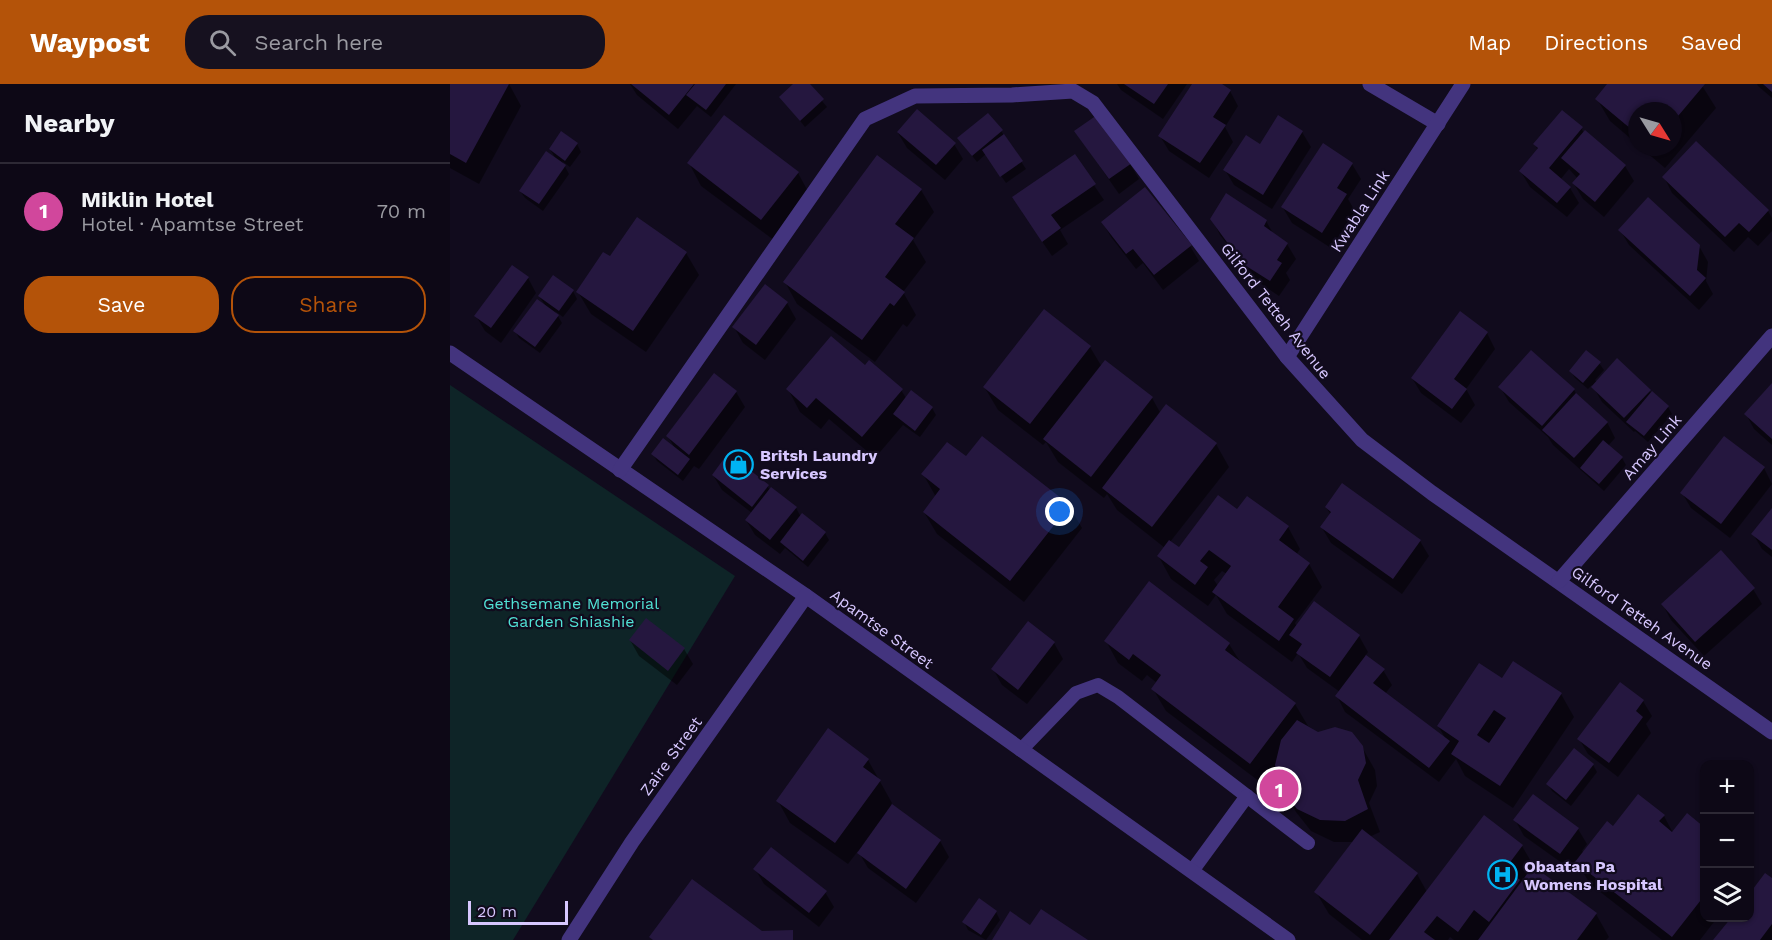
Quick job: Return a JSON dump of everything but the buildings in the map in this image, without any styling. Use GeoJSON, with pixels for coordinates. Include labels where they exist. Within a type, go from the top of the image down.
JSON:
{"type":"FeatureCollection","features":[{"type":"Feature","properties":{"kind":"street"},"geometry":{"type":"LineString","coordinates":[[1370,84],[1438,124]]}},
{"type":"Feature","properties":{"kind":"street","name":"Kwabla Link"},"geometry":{"type":"LineString","coordinates":[[1287,357],[1463,84]]}},
{"type":"Feature","properties":{"kind":"street","name":"Gilford Tetteh Avenue"},"geometry":{"type":"LineString","coordinates":[[620,470],[865,119],[915,96],[1012,95],[1073,91],[1094,103],[1287,357],[1362,440],[1432,493],[1772,732]]}},
{"type":"Feature","properties":{"kind":"street","name":"Amay Link"},"geometry":{"type":"LineString","coordinates":[[1559,581],[1772,336]]}},
{"type":"Feature","properties":{"kind":"street","name":"Apamtse Street"},"geometry":{"type":"LineString","coordinates":[[450,353],[806,596],[1288,940]]}},
{"type":"Feature","properties":{"kind":"street","name":"Zaire Street"},"geometry":{"type":"LineString","coordinates":[[568,940],[632,842],[806,596]]}},
{"type":"Feature","properties":{"kind":"lane"},"geometry":{"type":"LineString","coordinates":[[1021,750],[1076,693],[1098,685],[1118,697],[1308,843]]}},
{"type":"Feature","properties":{"kind":"lane"},"geometry":{"type":"LineString","coordinates":[[1192,871],[1246,796]]}},
{"type":"Feature","properties":{"kind":"green space","name":"Gethsemane Memorial Garden Shiashie"},"geometry":{"type":"Polygon","coordinates":[[[450,385],[735,576],[513,940],[450,940],[450,385]]]}},
{"type":"Feature","properties":{"kind":"place","name":"Britsh Laundry Services"},"geometry":{"type":"Point","coordinates":[739,464]}},
{"type":"Feature","properties":{"kind":"place","name":"Miklin Hotel"},"geometry":{"type":"Point","coordinates":[1279,789]}},
{"type":"Feature","properties":{"kind":"place","name":"Obaatan Pa Womens Hospital"},"geometry":{"type":"Point","coordinates":[1503,875]}}]}
